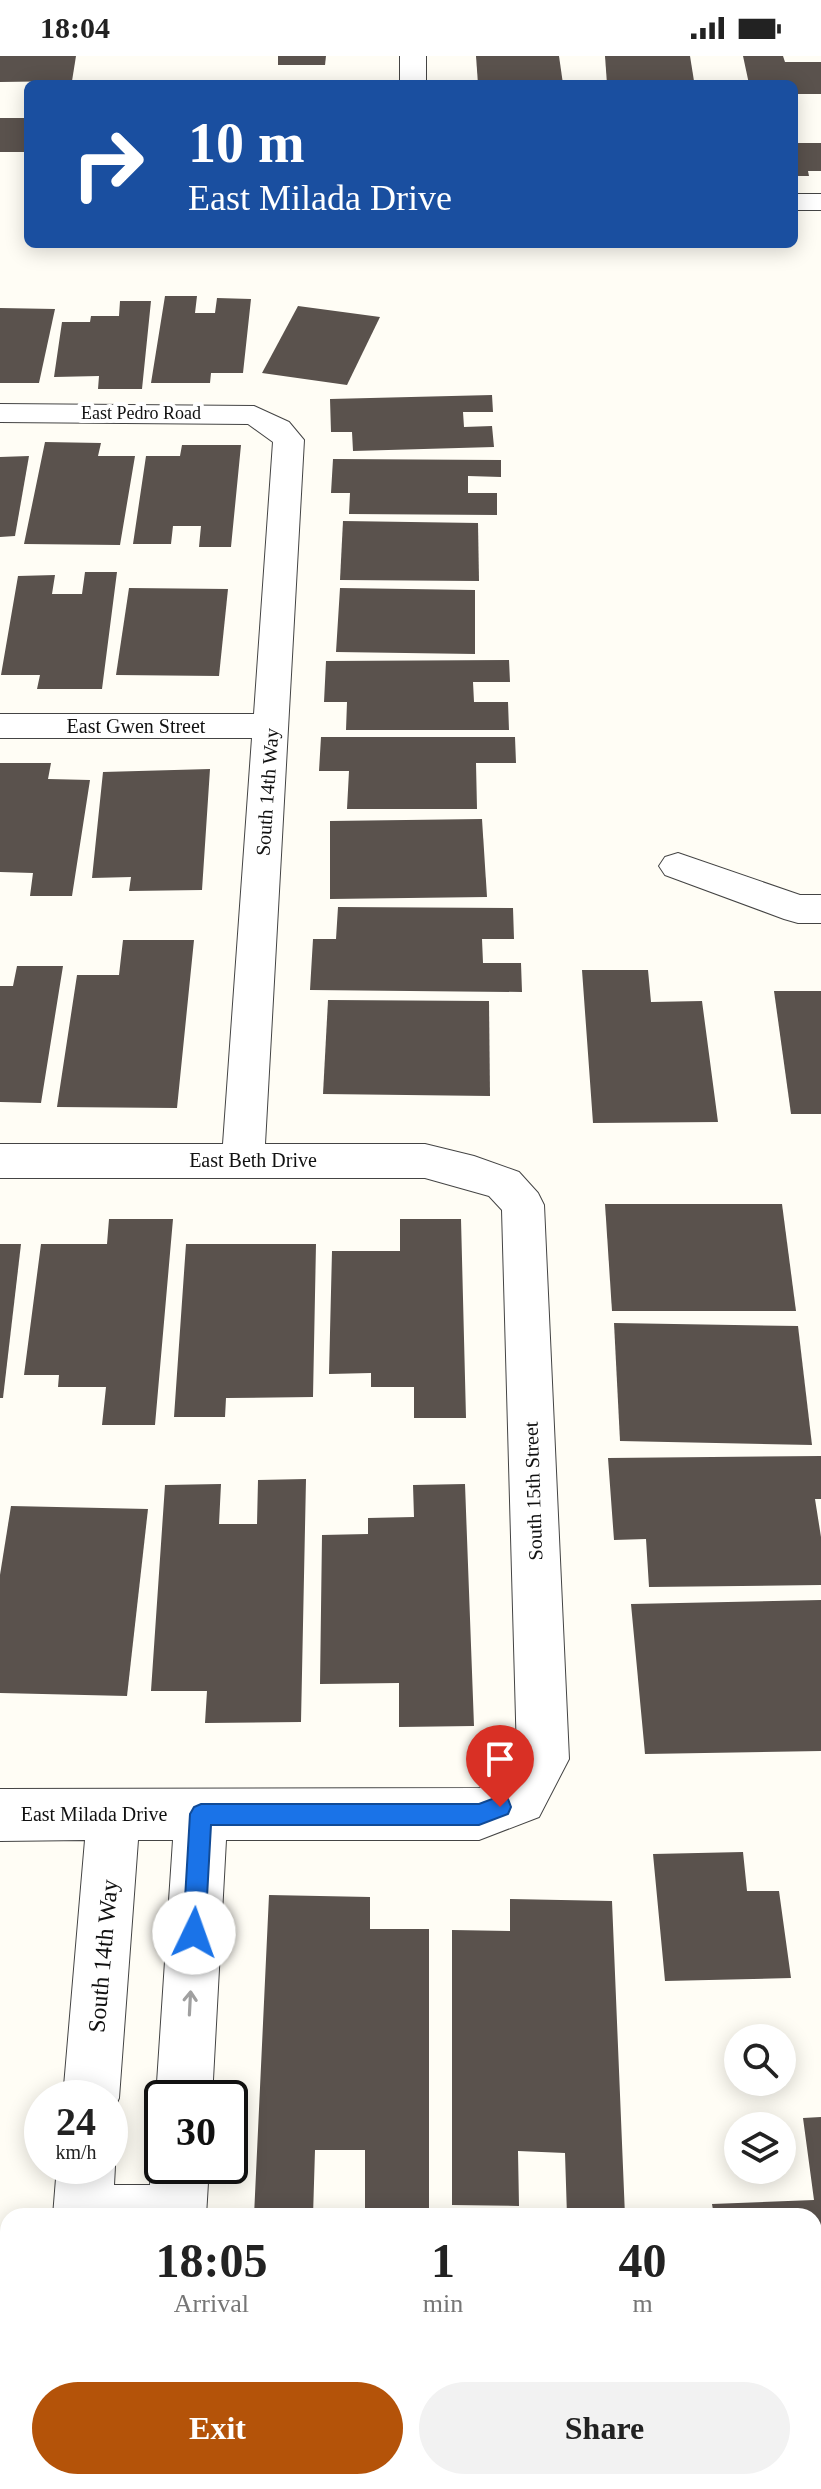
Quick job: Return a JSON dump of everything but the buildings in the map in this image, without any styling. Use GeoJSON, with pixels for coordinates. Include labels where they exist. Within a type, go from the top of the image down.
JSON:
{"type":"FeatureCollection","features":[{"type":"Feature","properties":{"kind":"street"},"geometry":{"type":"LineString","coordinates":[[413,56],[413,80]]}},
{"type":"Feature","properties":{"kind":"street"},"geometry":{"type":"LineString","coordinates":[[798,202],[821,202]]}},
{"type":"Feature","properties":{"kind":"street","name":"East Pedro Road"},"geometry":{"type":"LineString","coordinates":[[0,413],[254,415],[278,429]]}},
{"type":"Feature","properties":{"kind":"street","name":"South 14th Way"},"geometry":{"type":"LineString","coordinates":[[243,1160],[289,440],[278,429]]}},
{"type":"Feature","properties":{"kind":"street","name":"East Gwen Street"},"geometry":{"type":"LineString","coordinates":[[0,726],[271,726]]}},
{"type":"Feature","properties":{"kind":"street"},"geometry":{"type":"LineString","coordinates":[[678,866],[798,909],[821,909]]}},
{"type":"Feature","properties":{"kind":"street","name":"East Beth Drive"},"geometry":{"type":"LineString","coordinates":[[0,1161],[425,1161],[504,1184]]}},
{"type":"Feature","properties":{"kind":"street","name":"South 15th Street"},"geometry":{"type":"LineString","coordinates":[[504,1184],[523,1205],[543,1759],[521,1799]]}},
{"type":"Feature","properties":{"kind":"street","name":"East Milada Drive"},"geometry":{"type":"LineString","coordinates":[[0,1815],[479,1814],[521,1799]]}},
{"type":"Feature","properties":{"kind":"street","name":"South 14th Way"},"geometry":{"type":"LineString","coordinates":[[92,2080],[114,1814]]}},
{"type":"Feature","properties":{"kind":"street"},"geometry":{"type":"LineString","coordinates":[[185,2080],[201,1814]]}},
{"type":"Feature","properties":{"kind":"street"},"geometry":{"type":"LineString","coordinates":[[83,2199],[178,2199]]}},
{"type":"Feature","properties":{"kind":"route"},"geometry":{"type":"LineString","coordinates":[[194,1933],[201,1814],[479,1814],[500,1807]]}}]}
